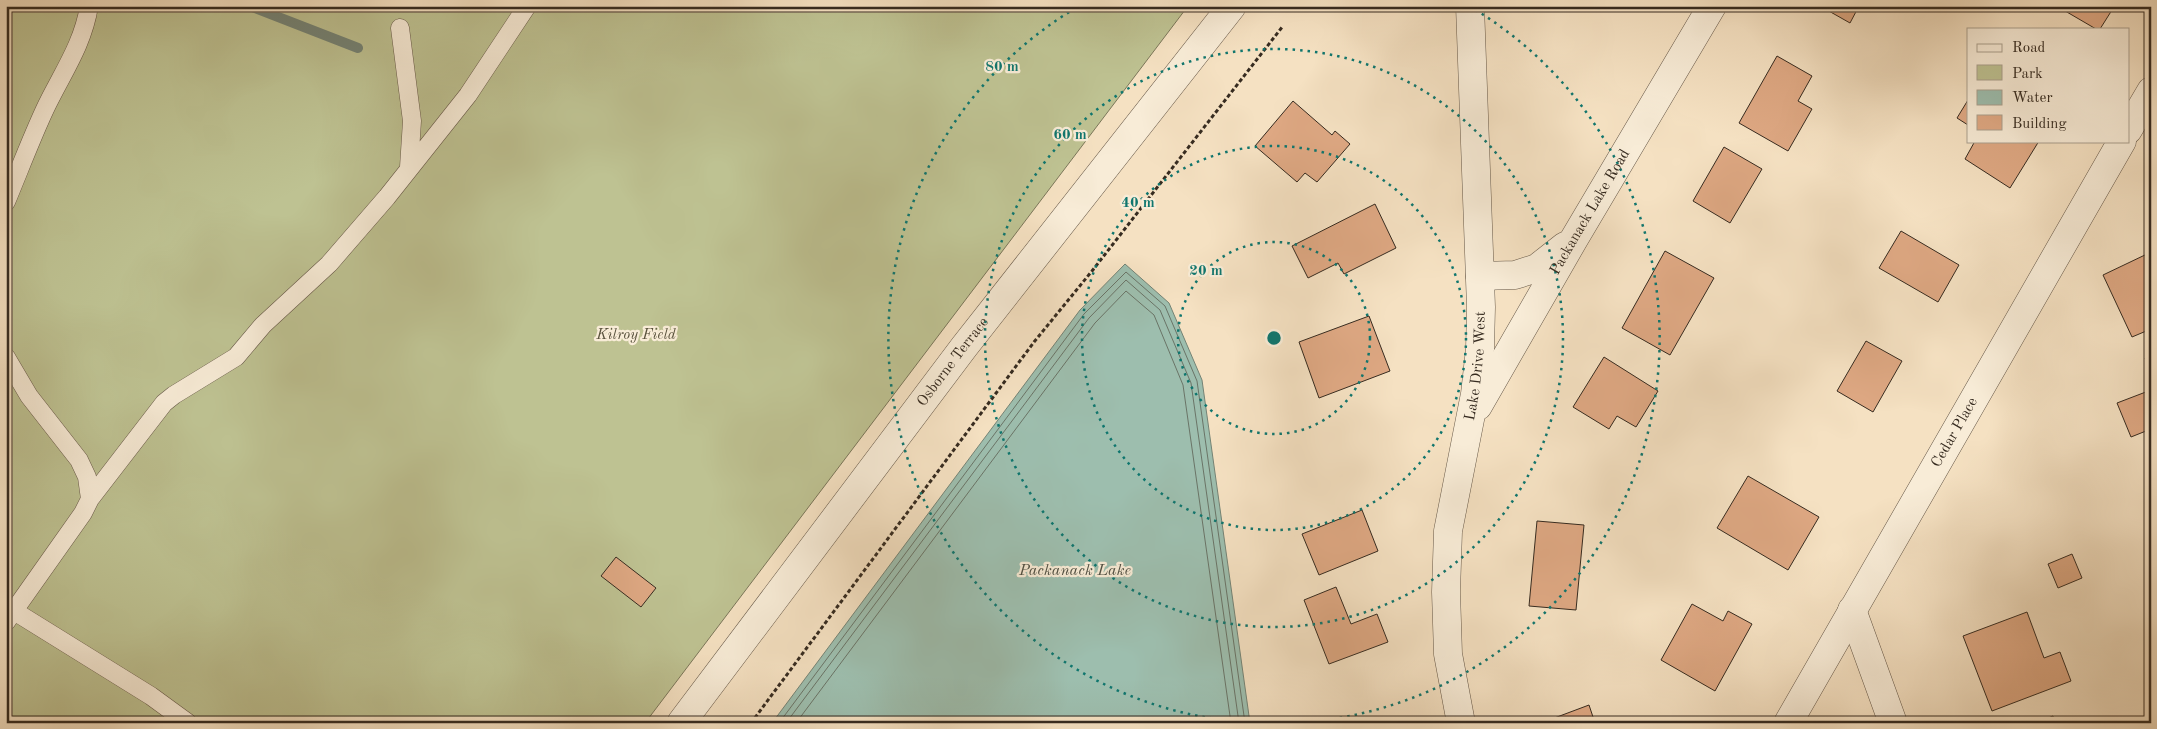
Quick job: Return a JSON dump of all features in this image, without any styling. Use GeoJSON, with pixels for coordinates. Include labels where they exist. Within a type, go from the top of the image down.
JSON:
{"type":"FeatureCollection","features":[{"type":"Feature","properties":{"kind":"street","name":"Osborne Terrace"},"geometry":{"type":"LineString","coordinates":[[681,723],[970,340],[1232,6]]}},
{"type":"Feature","properties":{"kind":"street","name":"Lake Drive West"},"geometry":{"type":"LineString","coordinates":[[1461,723],[1448,654],[1447,549],[1448,531],[1470,420],[1480,349],[1480,276],[1470,6]]}},
{"type":"Feature","properties":{"kind":"street","name":"Packanack Lake Road"},"geometry":{"type":"LineString","coordinates":[[1470,420],[1574,239],[1712,6]]}},
{"type":"Feature","properties":{"kind":"street"},"geometry":{"type":"LineString","coordinates":[[2130,128],[2148,107]]}},
{"type":"Feature","properties":{"kind":"street","name":"Cedar Place"},"geometry":{"type":"LineString","coordinates":[[1788,723],[2121,142]]}},
{"type":"Feature","properties":{"kind":"street"},"geometry":{"type":"LineString","coordinates":[[1480,276],[1515,275],[1537,268],[1574,239]]}},
{"type":"Feature","properties":{"kind":"street"},"geometry":{"type":"LineString","coordinates":[[1852,610],[1893,723]]}},
{"type":"Feature","properties":{"kind":"lane"},"geometry":{"type":"LineString","coordinates":[[6,202],[45,108],[68,69],[83,31],[89,6]]}},
{"type":"Feature","properties":{"kind":"lane"},"geometry":{"type":"LineString","coordinates":[[188,723],[151,696],[10,616],[83,513],[90,500],[164,403],[236,357],[263,325],[329,264],[387,197],[468,95],[527,6]]}},
{"type":"Feature","properties":{"kind":"lane"},"geometry":{"type":"LineString","coordinates":[[400,28],[412,121],[409,167]]}},
{"type":"Feature","properties":{"kind":"lane"},"geometry":{"type":"LineString","coordinates":[[6,357],[29,396],[79,460],[87,477],[90,500]]}},
{"type":"Feature","properties":{"kind":"path"},"geometry":{"type":"LineString","coordinates":[[751,723],[1034,342],[1092,271],[1283,26]]}},
{"type":"Feature","properties":{"kind":"green space","name":"Kilroy Field"},"geometry":{"type":"Polygon","coordinates":[[[6,6],[1188,6],[645,723],[6,723],[6,6]]]}},
{"type":"Feature","properties":{"kind":"water","name":"Packanack Lake"},"geometry":{"type":"Polygon","coordinates":[[[1125,264],[1169,303],[1202,380],[1250,723],[772,723],[1080,310],[1125,264]]]}},
{"type":"Feature","properties":{"kind":"building"},"geometry":{"type":"Polygon","coordinates":[[[1820,6],[1859,6],[1850,23],[1820,6]]]}},
{"type":"Feature","properties":{"kind":"building"},"geometry":{"type":"Polygon","coordinates":[[[2060,6],[2106,6],[2112,10],[2101,28],[2094,28],[2060,8],[2060,6]]]}},
{"type":"Feature","properties":{"kind":"building"},"geometry":{"type":"Polygon","coordinates":[[[1777,56],[1812,76],[1798,101],[1812,109],[1788,151],[1739,123],[1777,56]]]}},
{"type":"Feature","properties":{"kind":"building"},"geometry":{"type":"Polygon","coordinates":[[[1293,101],[1332,135],[1335,131],[1350,144],[1317,182],[1305,173],[1297,182],[1255,146],[1293,101]]]}},
{"type":"Feature","properties":{"kind":"building"},"geometry":{"type":"Polygon","coordinates":[[[1967,102],[1967,124],[1957,118],[1967,102]]]}},
{"type":"Feature","properties":{"kind":"building"},"geometry":{"type":"Polygon","coordinates":[[[1974,142],[2038,142],[2010,188],[1965,159],[1974,142]]]}},
{"type":"Feature","properties":{"kind":"building"},"geometry":{"type":"Polygon","coordinates":[[[1724,147],[1762,169],[1730,223],[1693,201],[1724,147]]]}},
{"type":"Feature","properties":{"kind":"building"},"geometry":{"type":"Polygon","coordinates":[[[1375,204],[1396,248],[1344,274],[1338,263],[1308,278],[1292,246],[1375,204]]]}},
{"type":"Feature","properties":{"kind":"building"},"geometry":{"type":"Polygon","coordinates":[[[1901,231],[1959,265],[1938,302],[1879,268],[1901,231]]]}},
{"type":"Feature","properties":{"kind":"building"},"geometry":{"type":"Polygon","coordinates":[[[1665,251],[1714,278],[1670,355],[1622,328],[1665,251]]]}},
{"type":"Feature","properties":{"kind":"building"},"geometry":{"type":"Polygon","coordinates":[[[2147,254],[2151,263],[2151,329],[2132,337],[2103,275],[2147,254]]]}},
{"type":"Feature","properties":{"kind":"building"},"geometry":{"type":"Polygon","coordinates":[[[1369,316],[1390,371],[1319,398],[1299,342],[1369,316]]]}},
{"type":"Feature","properties":{"kind":"building"},"geometry":{"type":"Polygon","coordinates":[[[1866,341],[1902,361],[1873,412],[1837,391],[1866,341]]]}},
{"type":"Feature","properties":{"kind":"building"},"geometry":{"type":"Polygon","coordinates":[[[2151,355],[2151,371],[2145,358],[2151,355]]]}},
{"type":"Feature","properties":{"kind":"building"},"geometry":{"type":"Polygon","coordinates":[[[1604,357],[1658,391],[1636,427],[1617,416],[1609,429],[1573,407],[1604,357]]]}},
{"type":"Feature","properties":{"kind":"building"},"geometry":{"type":"Polygon","coordinates":[[[2151,390],[2151,429],[2131,437],[2117,403],[2151,390]]]}},
{"type":"Feature","properties":{"kind":"building"},"geometry":{"type":"Polygon","coordinates":[[[1748,476],[1819,517],[1788,570],[1717,528],[1748,476]]]}},
{"type":"Feature","properties":{"kind":"building"},"geometry":{"type":"Polygon","coordinates":[[[1362,510],[1378,551],[1319,575],[1302,534],[1362,510]]]}},
{"type":"Feature","properties":{"kind":"building"},"geometry":{"type":"Polygon","coordinates":[[[1537,521],[1584,525],[1576,610],[1529,606],[1537,521]]]}},
{"type":"Feature","properties":{"kind":"building"},"geometry":{"type":"Polygon","coordinates":[[[2072,554],[2082,578],[2058,588],[2048,564],[2072,554]]]}},
{"type":"Feature","properties":{"kind":"building"},"geometry":{"type":"Polygon","coordinates":[[[616,557],[656,588],[641,607],[601,576],[616,557]]]}},
{"type":"Feature","properties":{"kind":"building"},"geometry":{"type":"Polygon","coordinates":[[[1336,587],[1351,624],[1377,614],[1388,642],[1329,664],[1304,600],[1336,587]]]}},
{"type":"Feature","properties":{"kind":"building"},"geometry":{"type":"Polygon","coordinates":[[[1692,604],[1723,621],[1728,611],[1752,624],[1715,691],[1661,660],[1692,604]]]}},
{"type":"Feature","properties":{"kind":"building"},"geometry":{"type":"Polygon","coordinates":[[[2027,612],[2044,658],[2060,652],[2071,681],[1992,711],[1963,636],[2027,612]]]}},
{"type":"Feature","properties":{"kind":"building"},"geometry":{"type":"Polygon","coordinates":[[[1589,705],[1595,723],[1550,723],[1549,720],[1589,705]]]}},
{"type":"Feature","properties":{"kind":"building"},"geometry":{"type":"Polygon","coordinates":[[[2053,716],[2055,723],[2036,723],[2053,716]]]}},
{"type":"Feature","properties":{"kind":"waterway"},"geometry":{"type":"LineString","coordinates":[[250,6],[358,48]]}}]}
